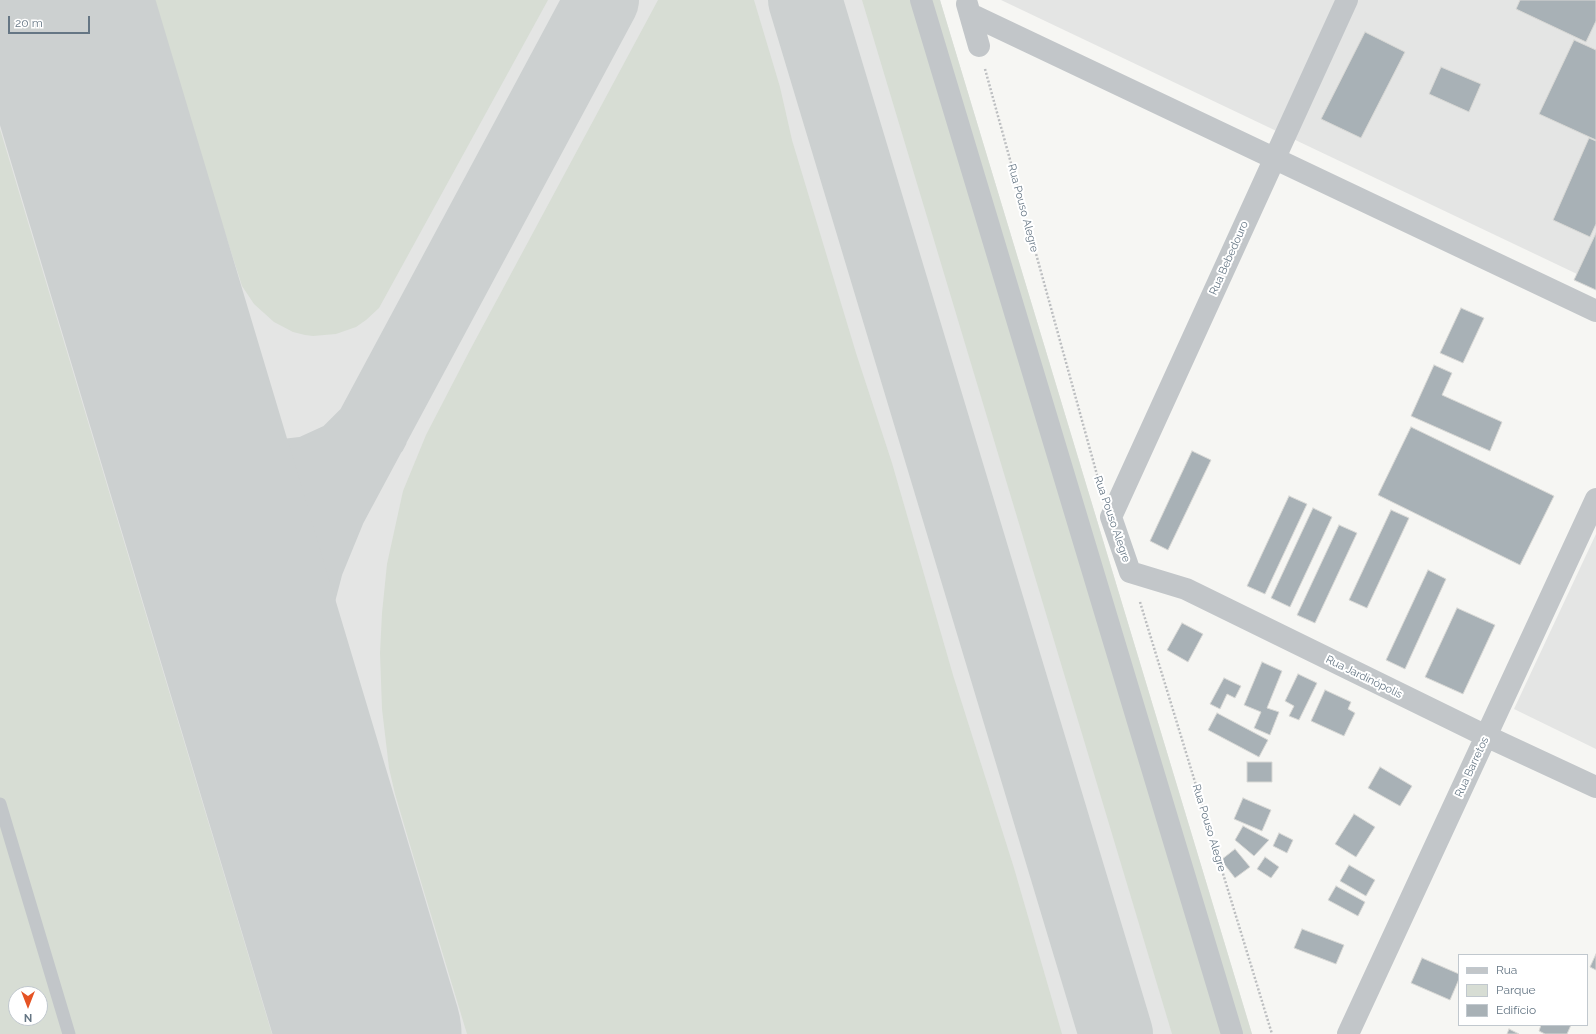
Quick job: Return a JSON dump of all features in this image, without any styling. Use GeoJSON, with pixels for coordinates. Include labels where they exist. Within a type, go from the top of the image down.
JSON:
{"type":"FeatureCollection","features":[{"type":"Feature","properties":{"kind":"street"},"geometry":{"type":"LineString","coordinates":[[921,0],[1232,1034]]}},
{"type":"Feature","properties":{"kind":"street","name":"Rua Bebedouro"},"geometry":{"type":"LineString","coordinates":[[1111,517],[1347,0]]}},
{"type":"Feature","properties":{"kind":"street"},"geometry":{"type":"LineString","coordinates":[[968,7],[1274,158],[1596,311]]}},
{"type":"Feature","properties":{"kind":"street"},"geometry":{"type":"LineString","coordinates":[[968,7],[979,46]]}},
{"type":"Feature","properties":{"kind":"street","name":"Rua Barretos"},"geometry":{"type":"LineString","coordinates":[[1348,1034],[1596,499]]}},
{"type":"Feature","properties":{"kind":"street","name":"Rua Pouso Alegre"},"geometry":{"type":"LineString","coordinates":[[1111,517],[1130,572]]}},
{"type":"Feature","properties":{"kind":"street","name":"Rua Jardinópolis"},"geometry":{"type":"LineString","coordinates":[[1130,572],[1186,589],[1486,736],[1596,787]]}},
{"type":"Feature","properties":{"kind":"lane"},"geometry":{"type":"LineString","coordinates":[[0,804],[69,1034]]}},
{"type":"Feature","properties":{"kind":"path","name":"Rua Pouso Alegre"},"geometry":{"type":"LineString","coordinates":[[979,46],[1095,471],[1111,517]]}},
{"type":"Feature","properties":{"kind":"path","name":"Rua Pouso Alegre"},"geometry":{"type":"LineString","coordinates":[[1130,572],[1272,1034]]}},
{"type":"Feature","properties":{"kind":"shaded area"},"geometry":{"type":"Polygon","coordinates":[[[0,0],[940,0],[1252,1034],[0,1034],[0,0]]]}},
{"type":"Feature","properties":{"kind":"shaded area"},"geometry":{"type":"Polygon","coordinates":[[[1001,0],[1596,0],[1596,283],[1001,0]]]}},
{"type":"Feature","properties":{"kind":"shaded area"},"geometry":{"type":"Polygon","coordinates":[[[1596,534],[1596,749],[1514,709],[1596,534]]]}},
{"type":"Feature","properties":{"kind":"green space"},"geometry":{"type":"Polygon","coordinates":[[[154,0],[548,0],[379,308],[356,327],[336,334],[313,336],[293,332],[274,322],[254,304],[242,286],[182,98],[154,0]]]}},
{"type":"Feature","properties":{"kind":"green space"},"geometry":{"type":"Polygon","coordinates":[[[658,0],[754,0],[780,87],[792,140],[856,353],[892,463],[953,675],[1014,868],[1062,1034],[467,1034],[395,794],[389,768],[382,709],[380,653],[387,564],[403,491],[426,435],[658,0]]]}},
{"type":"Feature","properties":{"kind":"green space"},"geometry":{"type":"Polygon","coordinates":[[[862,0],[940,0],[1252,1034],[1172,1034],[862,0]]]}},
{"type":"Feature","properties":{"kind":"green space"},"geometry":{"type":"Polygon","coordinates":[[[0,129],[272,1034],[0,1034],[0,129]]]}},
{"type":"Feature","properties":{"kind":"building"},"geometry":{"type":"Polygon","coordinates":[[[1520,0],[1596,0],[1596,21],[1586,42],[1516,9],[1520,0]]]}},
{"type":"Feature","properties":{"kind":"building"},"geometry":{"type":"Polygon","coordinates":[[[1365,32],[1405,52],[1361,138],[1321,119],[1365,32]]]}},
{"type":"Feature","properties":{"kind":"building"},"geometry":{"type":"Polygon","coordinates":[[[1574,40],[1596,50],[1596,140],[1539,114],[1574,40]]]}},
{"type":"Feature","properties":{"kind":"building"},"geometry":{"type":"Polygon","coordinates":[[[1441,67],[1481,84],[1469,112],[1429,94],[1441,67]]]}},
{"type":"Feature","properties":{"kind":"building"},"geometry":{"type":"Polygon","coordinates":[[[1589,138],[1596,141],[1596,224],[1590,237],[1553,220],[1589,138]]]}},
{"type":"Feature","properties":{"kind":"building"},"geometry":{"type":"Polygon","coordinates":[[[1596,233],[1596,290],[1574,280],[1596,233]]]}},
{"type":"Feature","properties":{"kind":"building"},"geometry":{"type":"Polygon","coordinates":[[[1461,308],[1484,318],[1463,363],[1440,353],[1461,308]]]}},
{"type":"Feature","properties":{"kind":"building"},"geometry":{"type":"Polygon","coordinates":[[[1434,365],[1452,373],[1442,395],[1502,422],[1490,451],[1411,416],[1434,365]]]}},
{"type":"Feature","properties":{"kind":"building"},"geometry":{"type":"Polygon","coordinates":[[[1411,427],[1554,496],[1520,565],[1378,495],[1411,427]]]}},
{"type":"Feature","properties":{"kind":"building"},"geometry":{"type":"Polygon","coordinates":[[[1192,451],[1211,460],[1168,550],[1150,541],[1192,451]]]}},
{"type":"Feature","properties":{"kind":"building"},"geometry":{"type":"Polygon","coordinates":[[[1289,496],[1307,504],[1265,594],[1247,586],[1289,496]]]}},
{"type":"Feature","properties":{"kind":"building"},"geometry":{"type":"Polygon","coordinates":[[[1313,508],[1332,517],[1290,607],[1271,598],[1313,508]]]}},
{"type":"Feature","properties":{"kind":"building"},"geometry":{"type":"Polygon","coordinates":[[[1391,510],[1409,518],[1367,608],[1349,600],[1391,510]]]}},
{"type":"Feature","properties":{"kind":"building"},"geometry":{"type":"Polygon","coordinates":[[[1339,525],[1357,533],[1315,623],[1297,615],[1339,525]]]}},
{"type":"Feature","properties":{"kind":"building"},"geometry":{"type":"Polygon","coordinates":[[[1428,570],[1446,579],[1405,669],[1386,660],[1428,570]]]}},
{"type":"Feature","properties":{"kind":"building"},"geometry":{"type":"Polygon","coordinates":[[[1457,608],[1495,625],[1463,694],[1425,677],[1457,608]]]}},
{"type":"Feature","properties":{"kind":"building"},"geometry":{"type":"Polygon","coordinates":[[[1182,623],[1203,634],[1188,662],[1167,650],[1182,623]]]}},
{"type":"Feature","properties":{"kind":"building"},"geometry":{"type":"Polygon","coordinates":[[[1262,662],[1282,671],[1267,708],[1279,712],[1270,735],[1254,728],[1261,712],[1244,705],[1262,662]]]}},
{"type":"Feature","properties":{"kind":"building"},"geometry":{"type":"Polygon","coordinates":[[[1298,674],[1317,683],[1299,720],[1289,716],[1294,706],[1285,701],[1298,674]]]}},
{"type":"Feature","properties":{"kind":"building"},"geometry":{"type":"Polygon","coordinates":[[[1224,678],[1241,686],[1235,698],[1227,694],[1220,709],[1210,704],[1224,678]]]}},
{"type":"Feature","properties":{"kind":"building"},"geometry":{"type":"Polygon","coordinates":[[[1325,690],[1351,702],[1348,709],[1355,713],[1344,736],[1311,721],[1325,690]]]}},
{"type":"Feature","properties":{"kind":"building"},"geometry":{"type":"Polygon","coordinates":[[[1217,713],[1268,740],[1259,757],[1208,730],[1217,713]]]}},
{"type":"Feature","properties":{"kind":"building"},"geometry":{"type":"Polygon","coordinates":[[[1247,762],[1272,762],[1272,782],[1247,782],[1247,762]]]}},
{"type":"Feature","properties":{"kind":"building"},"geometry":{"type":"Polygon","coordinates":[[[1380,767],[1412,786],[1400,806],[1368,788],[1380,767]]]}},
{"type":"Feature","properties":{"kind":"building"},"geometry":{"type":"Polygon","coordinates":[[[1243,798],[1271,810],[1262,831],[1234,819],[1243,798]]]}},
{"type":"Feature","properties":{"kind":"building"},"geometry":{"type":"Polygon","coordinates":[[[1354,814],[1375,827],[1356,857],[1335,844],[1354,814]]]}},
{"type":"Feature","properties":{"kind":"building"},"geometry":{"type":"Polygon","coordinates":[[[1243,826],[1269,840],[1254,856],[1235,840],[1243,826]]]}},
{"type":"Feature","properties":{"kind":"building"},"geometry":{"type":"Polygon","coordinates":[[[1279,833],[1293,840],[1287,853],[1273,846],[1279,833]]]}},
{"type":"Feature","properties":{"kind":"building"},"geometry":{"type":"Polygon","coordinates":[[[1235,849],[1250,867],[1235,878],[1221,860],[1235,849]]]}},
{"type":"Feature","properties":{"kind":"building"},"geometry":{"type":"Polygon","coordinates":[[[1265,857],[1279,867],[1271,878],[1257,869],[1265,857]]]}},
{"type":"Feature","properties":{"kind":"building"},"geometry":{"type":"Polygon","coordinates":[[[1349,865],[1375,880],[1366,896],[1340,881],[1349,865]]]}},
{"type":"Feature","properties":{"kind":"building"},"geometry":{"type":"Polygon","coordinates":[[[1336,886],[1365,902],[1358,916],[1328,900],[1336,886]]]}},
{"type":"Feature","properties":{"kind":"building"},"geometry":{"type":"Polygon","coordinates":[[[1302,929],[1344,945],[1336,964],[1294,948],[1302,929]]]}},
{"type":"Feature","properties":{"kind":"building"},"geometry":{"type":"Polygon","coordinates":[[[1596,954],[1596,970],[1590,967],[1596,954]]]}},
{"type":"Feature","properties":{"kind":"building"},"geometry":{"type":"Polygon","coordinates":[[[1422,958],[1458,974],[1458,981],[1450,1000],[1411,983],[1422,958]]]}},
{"type":"Feature","properties":{"kind":"building"},"geometry":{"type":"Polygon","coordinates":[[[1541,1026],[1571,1026],[1567,1034],[1545,1034],[1539,1031],[1541,1026]]]}},
{"type":"Feature","properties":{"kind":"building"},"geometry":{"type":"Polygon","coordinates":[[[1509,1029],[1519,1034],[1507,1034],[1509,1029]]]}},
{"type":"Feature","properties":{"kind":"taxiway"},"geometry":{"type":"LineString","coordinates":[[279,735],[290,628],[307,563],[330,507],[602,0]]}},
{"type":"Feature","properties":{"kind":"taxiway"},"geometry":{"type":"LineString","coordinates":[[805,0],[1116,1034]]}},
{"type":"Feature","properties":{"kind":"taxiway"},"geometry":{"type":"LineString","coordinates":[[184,419],[207,447],[238,467],[276,477],[310,473],[345,457],[372,430]]}},
{"type":"Feature","properties":{"kind":"runway"},"geometry":{"type":"LineString","coordinates":[[59,0],[369,1034]]}}]}
